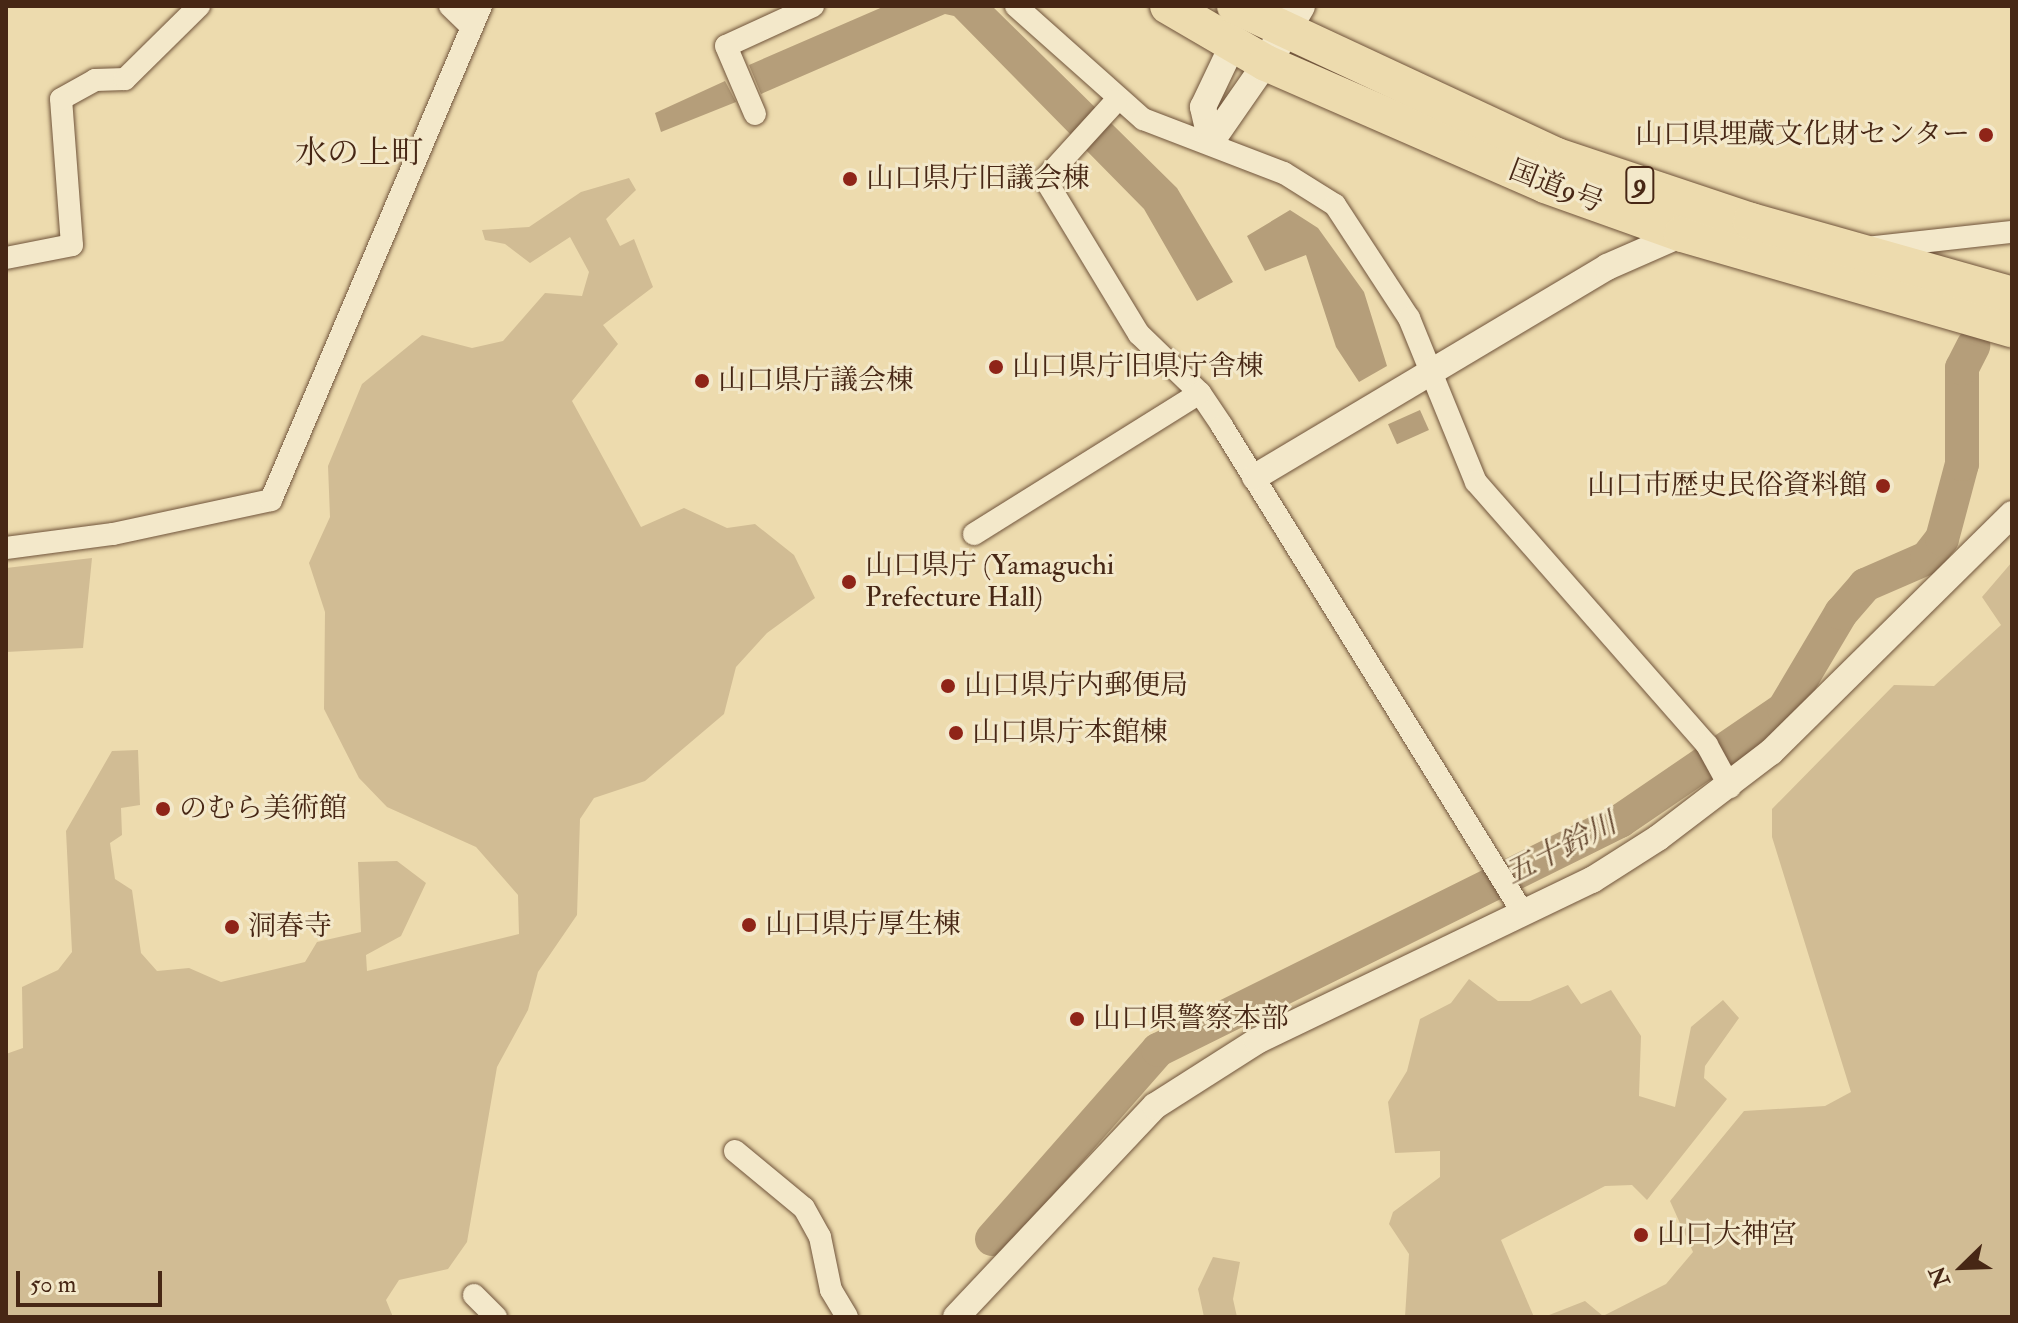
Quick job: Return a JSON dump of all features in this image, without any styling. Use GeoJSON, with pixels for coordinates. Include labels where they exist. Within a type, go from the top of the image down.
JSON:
{"type":"FeatureCollection","features":[{"type":"Feature","properties":{"kind":"highway","name":"国道9号"},"geometry":{"type":"LineString","coordinates":[[1168,6],[1266,63],[1426,136],[1682,234],[2012,329]]}},
{"type":"Feature","properties":{"kind":"highway","name":"国道9号"},"geometry":{"type":"LineString","coordinates":[[1266,12],[1403,89],[1554,155],[1856,250],[2012,295]]}},
{"type":"Feature","properties":{"kind":"main road"},"geometry":{"type":"LineString","coordinates":[[1233,44],[1266,12]]}},
{"type":"Feature","properties":{"kind":"main road"},"geometry":{"type":"LineString","coordinates":[[1266,12],[1266,63]]}},
{"type":"Feature","properties":{"kind":"street"},"geometry":{"type":"LineString","coordinates":[[6,258],[72,245],[61,99],[95,80],[125,79],[199,6]]}},
{"type":"Feature","properties":{"kind":"street"},"geometry":{"type":"LineString","coordinates":[[6,548],[113,534],[271,500],[476,16],[450,6]]}},
{"type":"Feature","properties":{"kind":"street"},"geometry":{"type":"LineString","coordinates":[[755,114],[726,46],[813,6]]}},
{"type":"Feature","properties":{"kind":"street"},"geometry":{"type":"LineString","coordinates":[[1016,6],[1112,105],[1165,128],[1211,142],[1314,187],[1335,205],[1380,270],[1435,371],[1476,482],[1707,745],[1726,779]]}},
{"type":"Feature","properties":{"kind":"street"},"geometry":{"type":"LineString","coordinates":[[1211,142],[1203,107],[1233,44]]}},
{"type":"Feature","properties":{"kind":"street"},"geometry":{"type":"LineString","coordinates":[[1211,142],[1266,63]]}},
{"type":"Feature","properties":{"kind":"street"},"geometry":{"type":"LineString","coordinates":[[1112,105],[1068,150],[1045,179],[1139,334],[1200,393],[1255,477],[1523,913]]}},
{"type":"Feature","properties":{"kind":"street"},"geometry":{"type":"LineString","coordinates":[[1856,250],[2012,232]]}},
{"type":"Feature","properties":{"kind":"street"},"geometry":{"type":"LineString","coordinates":[[1255,477],[1607,267],[1682,234]]}},
{"type":"Feature","properties":{"kind":"street"},"geometry":{"type":"LineString","coordinates":[[974,534],[1200,393]]}},
{"type":"Feature","properties":{"kind":"street"},"geometry":{"type":"LineString","coordinates":[[956,1317],[1115,1143],[1201,1072],[1592,880],[1726,779],[2012,514]]}},
{"type":"Feature","properties":{"kind":"street"},"geometry":{"type":"LineString","coordinates":[[735,1151],[804,1208],[820,1237],[831,1290],[847,1317]]}},
{"type":"Feature","properties":{"kind":"street"},"geometry":{"type":"LineString","coordinates":[[474,1295],[496,1317]]}},
{"type":"Feature","properties":{"kind":"shaded area"},"geometry":{"type":"Polygon","coordinates":[[[885,6],[992,6],[1177,188],[1233,282],[1197,301],[1144,209],[954,16],[945,14],[761,94],[749,65],[885,6]]]}},
{"type":"Feature","properties":{"kind":"shaded area"},"geometry":{"type":"Polygon","coordinates":[[[725,81],[736,102],[661,132],[655,113],[725,81]]]}},
{"type":"Feature","properties":{"kind":"shaded area"},"geometry":{"type":"Polygon","coordinates":[[[629,178],[636,190],[606,219],[620,246],[634,239],[653,287],[603,325],[618,344],[572,401],[641,527],[684,508],[727,528],[755,524],[794,555],[815,598],[767,633],[736,667],[724,714],[645,781],[594,798],[580,819],[577,915],[538,972],[528,1010],[497,1067],[467,1242],[448,1269],[399,1280],[386,1300],[393,1317],[6,1317],[6,1054],[23,1048],[22,987],[58,970],[72,952],[66,831],[112,751],[138,750],[140,805],[121,808],[122,835],[110,843],[115,879],[132,890],[141,953],[157,971],[189,968],[221,982],[305,962],[317,942],[361,932],[358,862],[397,861],[426,883],[401,936],[366,955],[367,971],[519,934],[518,895],[476,847],[387,807],[359,778],[324,709],[325,612],[309,563],[330,517],[328,466],[362,384],[422,335],[472,348],[503,341],[545,293],[582,296],[589,272],[570,237],[530,263],[505,244],[485,240],[482,230],[529,227],[581,192],[629,178]]]}},
{"type":"Feature","properties":{"kind":"shaded area"},"geometry":{"type":"Polygon","coordinates":[[[1290,210],[1318,228],[1364,292],[1387,366],[1359,382],[1336,347],[1306,255],[1265,271],[1247,236],[1290,210]]]}},
{"type":"Feature","properties":{"kind":"shaded area"},"geometry":{"type":"Polygon","coordinates":[[[1420,410],[1429,430],[1397,444],[1388,424],[1420,410]]]}},
{"type":"Feature","properties":{"kind":"shaded area"},"geometry":{"type":"Polygon","coordinates":[[[92,558],[83,648],[6,652],[6,568],[92,558]]]}},
{"type":"Feature","properties":{"kind":"shaded area"},"geometry":{"type":"Polygon","coordinates":[[[2012,562],[2012,1317],[1544,1317],[1585,1301],[1603,1316],[1666,1284],[1693,1252],[1670,1201],[1744,1111],[1825,1106],[1851,1092],[1772,837],[1772,809],[1894,685],[1934,686],[2001,625],[1982,597],[2012,562]]]}},
{"type":"Feature","properties":{"kind":"shaded area"},"geometry":{"type":"Polygon","coordinates":[[[1469,979],[1498,1001],[1530,1001],[1568,985],[1581,1004],[1611,990],[1641,1036],[1639,1096],[1675,1107],[1691,1027],[1723,1000],[1739,1018],[1705,1066],[1704,1078],[1727,1099],[1647,1200],[1632,1185],[1605,1186],[1501,1240],[1534,1317],[1405,1317],[1409,1254],[1389,1224],[1393,1212],[1440,1177],[1440,1151],[1395,1153],[1388,1102],[1407,1071],[1420,1019],[1451,1003],[1469,979]]]}},
{"type":"Feature","properties":{"kind":"shaded area"},"geometry":{"type":"Polygon","coordinates":[[[1213,1257],[1240,1262],[1233,1299],[1237,1317],[1204,1317],[1198,1289],[1213,1257]]]}},
{"type":"Feature","properties":{"kind":"waterway","name":"五十鈴川"},"geometry":{"type":"LineString","coordinates":[[992,1239],[1158,1050],[1620,821],[1784,709],[1841,613],[1865,585],[1927,558],[1942,539],[1962,464],[1962,368],[1973,346]]}},
{"type":"Feature","properties":{"kind":"place","name":"山口県埋蔵文化財センター"},"geometry":{"type":"Point","coordinates":[1986,135]}},
{"type":"Feature","properties":{"kind":"place","name":"山口県庁旧議会棟"},"geometry":{"type":"Point","coordinates":[850,179]}},
{"type":"Feature","properties":{"kind":"place","name":"山口県庁旧県庁舎棟"},"geometry":{"type":"Point","coordinates":[996,367]}},
{"type":"Feature","properties":{"kind":"place","name":"山口県庁議会棟"},"geometry":{"type":"Point","coordinates":[702,381]}},
{"type":"Feature","properties":{"kind":"place","name":"山口市歴史民俗資料館"},"geometry":{"type":"Point","coordinates":[1883,486]}},
{"type":"Feature","properties":{"kind":"place","name":"山口県庁 (Yamaguchi Prefecture Hall)"},"geometry":{"type":"Point","coordinates":[849,582]}},
{"type":"Feature","properties":{"kind":"place","name":"山口県庁内郵便局"},"geometry":{"type":"Point","coordinates":[948,686]}},
{"type":"Feature","properties":{"kind":"place","name":"山口県庁本館棟"},"geometry":{"type":"Point","coordinates":[956,733]}},
{"type":"Feature","properties":{"kind":"place","name":"のむら美術館"},"geometry":{"type":"Point","coordinates":[163,809]}},
{"type":"Feature","properties":{"kind":"place","name":"山口県庁厚生棟"},"geometry":{"type":"Point","coordinates":[749,925]}},
{"type":"Feature","properties":{"kind":"place","name":"洞春寺"},"geometry":{"type":"Point","coordinates":[232,927]}},
{"type":"Feature","properties":{"kind":"place","name":"山口県警察本部"},"geometry":{"type":"Point","coordinates":[1077,1019]}},
{"type":"Feature","properties":{"kind":"place","name":"山口大神宮"},"geometry":{"type":"Point","coordinates":[1641,1235]}},
{"type":"Feature","properties":{"kind":"district","name":"水の上町"},"geometry":{"type":"Point","coordinates":[359,153]}}]}
